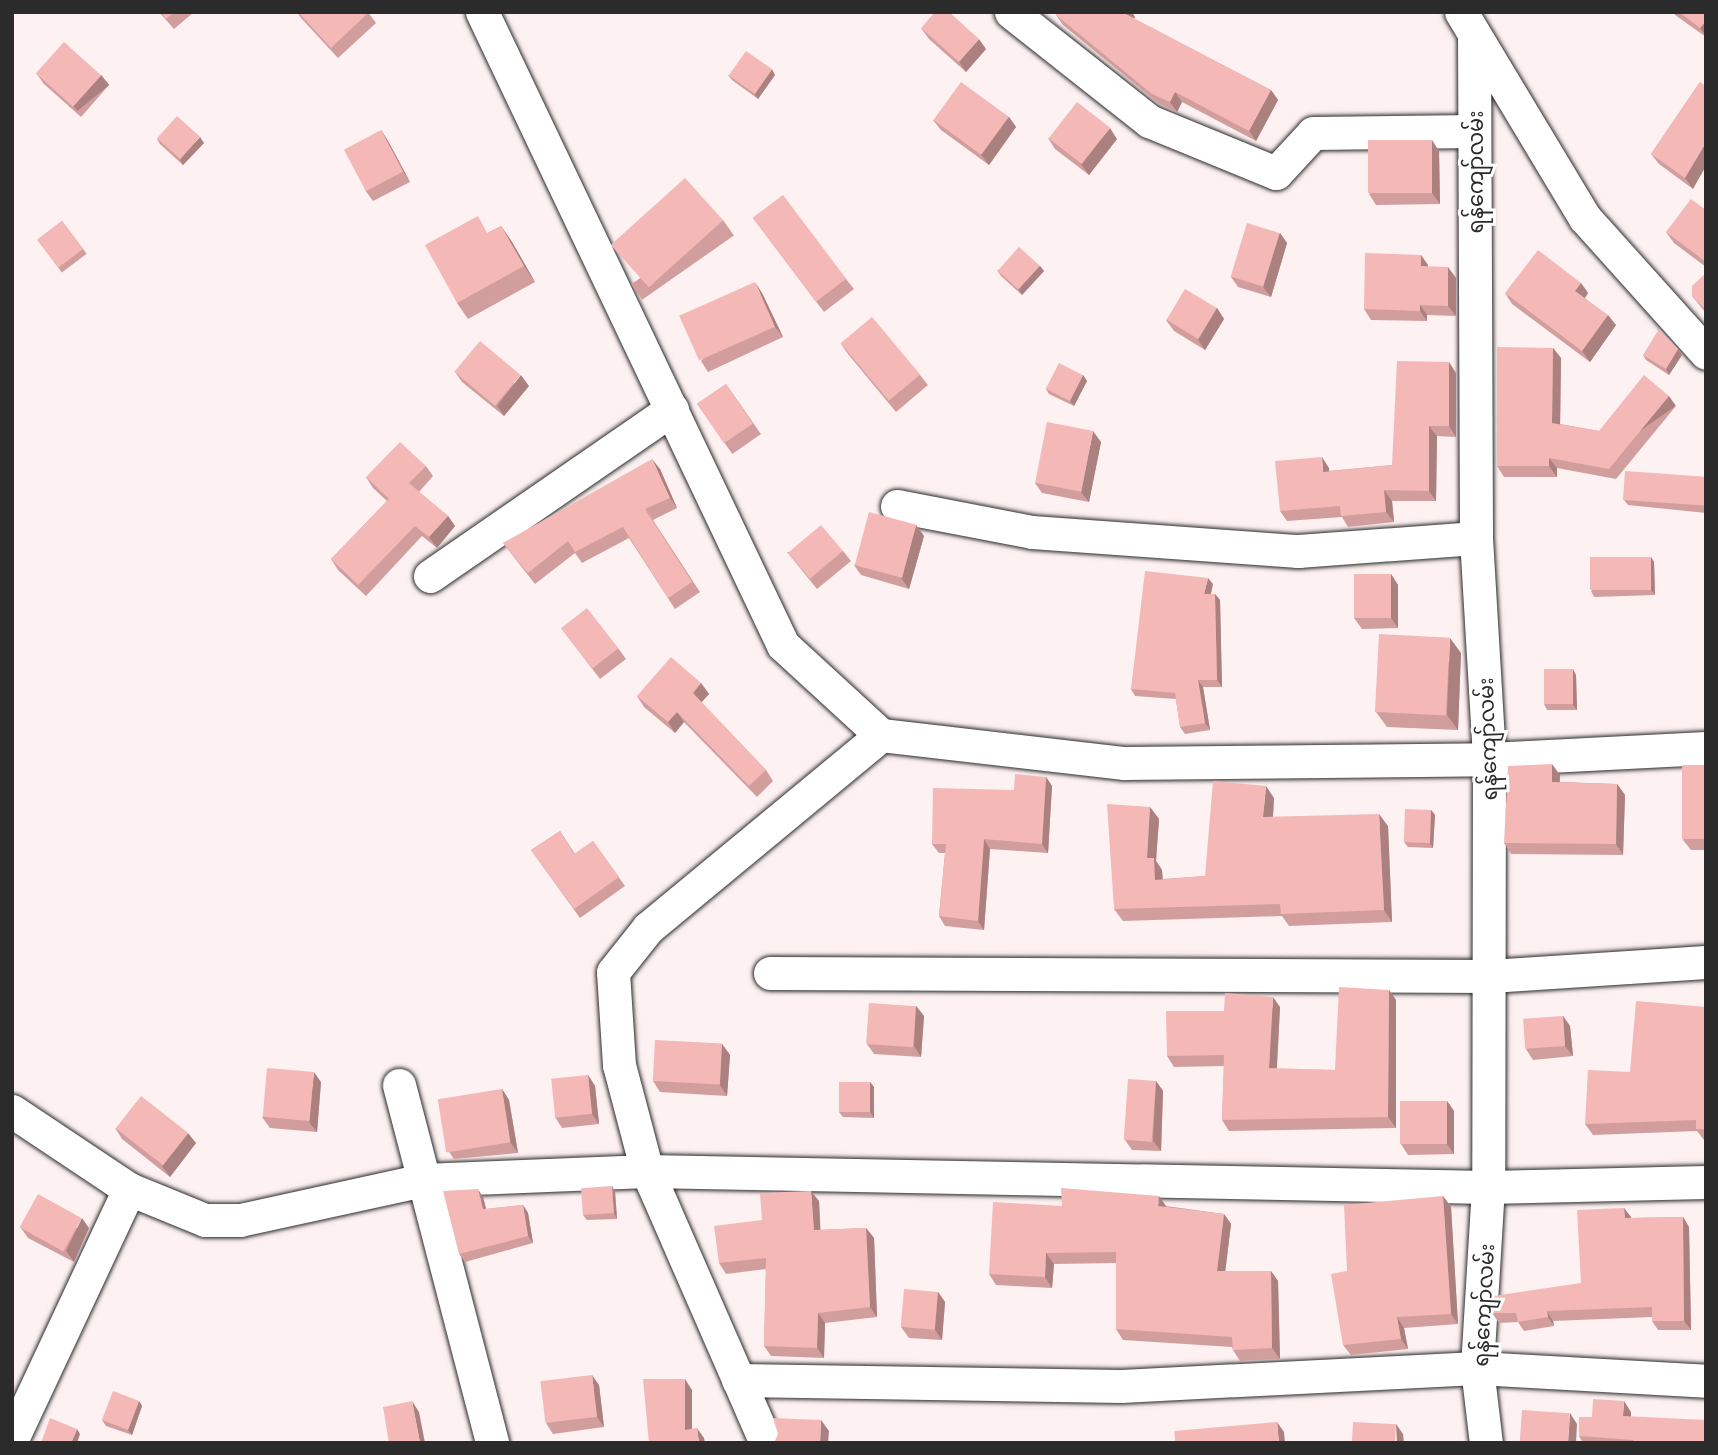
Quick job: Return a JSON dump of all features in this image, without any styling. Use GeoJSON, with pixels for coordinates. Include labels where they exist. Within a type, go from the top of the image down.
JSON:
{"type":"FeatureCollection","features":[{"type":"Feature","properties":{"kind":"street"},"geometry":{"type":"LineString","coordinates":[[482,12],[783,645],[881,735],[1124,763],[1489,759],[1706,748]]}},
{"type":"Feature","properties":{"kind":"street"},"geometry":{"type":"LineString","coordinates":[[1011,12],[1149,121],[1276,173],[1313,133],[1474,131]]}},
{"type":"Feature","properties":{"kind":"street"},"geometry":{"type":"LineString","coordinates":[[1467,23],[1585,218],[1706,353]]}},
{"type":"Feature","properties":{"kind":"street","name":"ရန်ကျော်လမ်း"},"geometry":{"type":"LineString","coordinates":[[1467,23],[1474,131],[1476,538],[1489,759],[1488,1187],[1477,1368],[1486,1443]]}},
{"type":"Feature","properties":{"kind":"street"},"geometry":{"type":"LineString","coordinates":[[430,576],[672,409]]}},
{"type":"Feature","properties":{"kind":"street"},"geometry":{"type":"LineString","coordinates":[[897,506],[1032,532],[1298,551],[1476,538]]}},
{"type":"Feature","properties":{"kind":"street"},"geometry":{"type":"LineString","coordinates":[[766,1443],[647,1171],[620,1065],[613,972],[648,928],[881,735]]}},
{"type":"Feature","properties":{"kind":"street"},"geometry":{"type":"LineString","coordinates":[[770,973],[1490,976],[1706,962]]}},
{"type":"Feature","properties":{"kind":"street"},"geometry":{"type":"LineString","coordinates":[[399,1085],[492,1443]]}},
{"type":"Feature","properties":{"kind":"street"},"geometry":{"type":"LineString","coordinates":[[12,1111],[130,1189],[205,1220],[240,1220],[423,1180],[647,1171],[1488,1187],[1706,1182]]}},
{"type":"Feature","properties":{"kind":"street"},"geometry":{"type":"LineString","coordinates":[[12,1439],[130,1189]]}},
{"type":"Feature","properties":{"kind":"street"},"geometry":{"type":"LineString","coordinates":[[738,1380],[1121,1386],[1477,1368],[1706,1381]]}},
{"type":"Feature","properties":{"kind":"building"},"geometry":{"type":"Polygon","coordinates":[[[161,12],[174,12],[166,19],[161,12]]]}},
{"type":"Feature","properties":{"kind":"building"},"geometry":{"type":"Polygon","coordinates":[[[298,12],[368,12],[368,13],[331,48],[298,12]]]}},
{"type":"Feature","properties":{"kind":"building"},"geometry":{"type":"Polygon","coordinates":[[[935,12],[949,12],[979,39],[959,62],[921,28],[935,12]]]}},
{"type":"Feature","properties":{"kind":"building"},"geometry":{"type":"Polygon","coordinates":[[[1058,12],[1124,12],[1271,90],[1249,131],[1175,92],[1170,102],[1152,94],[1056,15],[1058,12]]]}},
{"type":"Feature","properties":{"kind":"building"},"geometry":{"type":"Polygon","coordinates":[[[1679,12],[1706,12],[1706,21],[1700,28],[1679,12]]]}},
{"type":"Feature","properties":{"kind":"building"},"geometry":{"type":"Polygon","coordinates":[[[64,42],[101,75],[73,107],[36,73],[64,42]]]}},
{"type":"Feature","properties":{"kind":"building"},"geometry":{"type":"Polygon","coordinates":[[[746,51],[772,69],[755,94],[729,76],[746,51]]]}},
{"type":"Feature","properties":{"kind":"building"},"geometry":{"type":"Polygon","coordinates":[[[961,82],[1009,117],[981,155],[933,120],[961,82]]]}},
{"type":"Feature","properties":{"kind":"building"},"geometry":{"type":"Polygon","coordinates":[[[1700,82],[1706,86],[1706,142],[1685,178],[1651,154],[1700,82]]]}},
{"type":"Feature","properties":{"kind":"building"},"geometry":{"type":"Polygon","coordinates":[[[1077,102],[1110,128],[1082,164],[1049,138],[1077,102]]]}},
{"type":"Feature","properties":{"kind":"building"},"geometry":{"type":"Polygon","coordinates":[[[177,116],[200,137],[180,159],[157,138],[177,116]]]}},
{"type":"Feature","properties":{"kind":"building"},"geometry":{"type":"Polygon","coordinates":[[[381,130],[403,171],[366,191],[344,150],[381,130]]]}},
{"type":"Feature","properties":{"kind":"building"},"geometry":{"type":"Polygon","coordinates":[[[1368,140],[1432,140],[1432,193],[1368,193],[1368,140]]]}},
{"type":"Feature","properties":{"kind":"building"},"geometry":{"type":"Polygon","coordinates":[[[685,178],[723,220],[649,287],[611,245],[685,178]]]}},
{"type":"Feature","properties":{"kind":"building"},"geometry":{"type":"Polygon","coordinates":[[[783,195],[846,279],[816,302],[753,218],[783,195]]]}},
{"type":"Feature","properties":{"kind":"building"},"geometry":{"type":"Polygon","coordinates":[[[1691,199],[1706,210],[1706,262],[1666,232],[1691,199]]]}},
{"type":"Feature","properties":{"kind":"building"},"geometry":{"type":"Polygon","coordinates":[[[478,216],[487,233],[501,226],[524,266],[457,303],[425,245],[478,216]]]}},
{"type":"Feature","properties":{"kind":"building"},"geometry":{"type":"Polygon","coordinates":[[[62,221],[83,249],[58,268],[37,240],[62,221]]]}},
{"type":"Feature","properties":{"kind":"building"},"geometry":{"type":"Polygon","coordinates":[[[1247,223],[1280,233],[1263,286],[1231,277],[1247,223]]]}},
{"type":"Feature","properties":{"kind":"building"},"geometry":{"type":"Polygon","coordinates":[[[1019,247],[1040,266],[1018,290],[998,271],[1019,247]]]}},
{"type":"Feature","properties":{"kind":"building"},"geometry":{"type":"Polygon","coordinates":[[[1538,250],[1581,283],[1575,291],[1608,315],[1582,351],[1505,293],[1538,250]]]}},
{"type":"Feature","properties":{"kind":"building"},"geometry":{"type":"Polygon","coordinates":[[[1365,253],[1421,255],[1421,266],[1448,267],[1448,306],[1420,305],[1420,311],[1364,309],[1365,253]]]}},
{"type":"Feature","properties":{"kind":"building"},"geometry":{"type":"Polygon","coordinates":[[[1706,273],[1706,310],[1692,296],[1692,286],[1706,273]]]}},
{"type":"Feature","properties":{"kind":"building"},"geometry":{"type":"Polygon","coordinates":[[[755,282],[775,327],[699,361],[679,316],[755,282]]]}},
{"type":"Feature","properties":{"kind":"building"},"geometry":{"type":"Polygon","coordinates":[[[1185,289],[1217,308],[1198,339],[1166,320],[1185,289]]]}},
{"type":"Feature","properties":{"kind":"building"},"geometry":{"type":"Polygon","coordinates":[[[872,317],[920,374],[889,401],[841,343],[872,317]]]}},
{"type":"Feature","properties":{"kind":"building"},"geometry":{"type":"Polygon","coordinates":[[[1659,329],[1678,349],[1666,369],[1643,355],[1659,329]]]}},
{"type":"Feature","properties":{"kind":"building"},"geometry":{"type":"Polygon","coordinates":[[[480,341],[521,375],[495,406],[454,372],[480,341]]]}},
{"type":"Feature","properties":{"kind":"building"},"geometry":{"type":"Polygon","coordinates":[[[1497,347],[1553,348],[1552,423],[1599,431],[1644,375],[1669,396],[1609,469],[1549,458],[1549,466],[1497,466],[1497,347]]]}},
{"type":"Feature","properties":{"kind":"building"},"geometry":{"type":"Polygon","coordinates":[[[1397,361],[1449,362],[1449,426],[1429,426],[1429,491],[1384,490],[1386,512],[1341,516],[1340,506],[1280,511],[1275,461],[1322,457],[1323,472],[1392,465],[1397,361]]]}},
{"type":"Feature","properties":{"kind":"building"},"geometry":{"type":"Polygon","coordinates":[[[1059,363],[1083,375],[1070,401],[1046,389],[1059,363]]]}},
{"type":"Feature","properties":{"kind":"building"},"geometry":{"type":"Polygon","coordinates":[[[726,384],[753,424],[724,443],[697,404],[726,384]]]}},
{"type":"Feature","properties":{"kind":"building"},"geometry":{"type":"Polygon","coordinates":[[[1047,422],[1093,431],[1081,492],[1035,483],[1047,422]]]}},
{"type":"Feature","properties":{"kind":"building"},"geometry":{"type":"Polygon","coordinates":[[[400,442],[426,466],[409,483],[448,516],[429,537],[415,526],[358,585],[331,559],[389,499],[366,477],[400,442]]]}},
{"type":"Feature","properties":{"kind":"building"},"geometry":{"type":"Polygon","coordinates":[[[652,459],[670,498],[645,509],[692,582],[668,598],[623,527],[575,552],[568,541],[528,573],[503,543],[652,459]]]}},
{"type":"Feature","properties":{"kind":"building"},"geometry":{"type":"Polygon","coordinates":[[[1625,471],[1706,477],[1704,506],[1623,500],[1625,471]]]}},
{"type":"Feature","properties":{"kind":"building"},"geometry":{"type":"Polygon","coordinates":[[[869,512],[916,525],[902,578],[855,565],[869,512]]]}},
{"type":"Feature","properties":{"kind":"building"},"geometry":{"type":"Polygon","coordinates":[[[821,525],[843,551],[810,579],[788,553],[821,525]]]}},
{"type":"Feature","properties":{"kind":"building"},"geometry":{"type":"Polygon","coordinates":[[[1590,557],[1651,557],[1651,590],[1590,590],[1590,557]]]}},
{"type":"Feature","properties":{"kind":"building"},"geometry":{"type":"Polygon","coordinates":[[[1145,571],[1208,578],[1204,594],[1215,594],[1217,680],[1198,680],[1205,723],[1180,727],[1175,693],[1131,689],[1145,571]]]}},
{"type":"Feature","properties":{"kind":"building"},"geometry":{"type":"Polygon","coordinates":[[[1354,574],[1391,574],[1391,618],[1354,618],[1354,574]]]}},
{"type":"Feature","properties":{"kind":"building"},"geometry":{"type":"Polygon","coordinates":[[[587,608],[618,648],[592,669],[561,628],[587,608]]]}},
{"type":"Feature","properties":{"kind":"building"},"geometry":{"type":"Polygon","coordinates":[[[1379,634],[1450,638],[1446,716],[1375,712],[1379,634]]]}},
{"type":"Feature","properties":{"kind":"building"},"geometry":{"type":"Polygon","coordinates":[[[671,657],[701,683],[693,693],[766,770],[749,786],[677,712],[668,722],[637,696],[671,657]]]}},
{"type":"Feature","properties":{"kind":"building"},"geometry":{"type":"Polygon","coordinates":[[[1544,669],[1573,669],[1573,704],[1544,704],[1544,669]]]}},
{"type":"Feature","properties":{"kind":"building"},"geometry":{"type":"Polygon","coordinates":[[[1552,764],[1552,782],[1617,784],[1616,844],[1504,843],[1508,766],[1552,764]]]}},
{"type":"Feature","properties":{"kind":"building"},"geometry":{"type":"Polygon","coordinates":[[[1682,765],[1706,765],[1706,839],[1682,839],[1682,765]]]}},
{"type":"Feature","properties":{"kind":"building"},"geometry":{"type":"Polygon","coordinates":[[[1015,774],[1046,777],[1042,844],[984,839],[978,921],[939,916],[946,844],[932,844],[933,788],[1014,790],[1015,774]]]}},
{"type":"Feature","properties":{"kind":"building"},"geometry":{"type":"Polygon","coordinates":[[[1213,781],[1266,786],[1263,817],[1379,814],[1384,910],[1281,914],[1280,904],[1114,909],[1107,804],[1150,807],[1147,858],[1154,858],[1155,880],[1205,876],[1213,781]]]}},
{"type":"Feature","properties":{"kind":"building"},"geometry":{"type":"Polygon","coordinates":[[[1405,809],[1431,810],[1430,843],[1404,842],[1405,809]]]}},
{"type":"Feature","properties":{"kind":"building"},"geometry":{"type":"Polygon","coordinates":[[[560,831],[574,854],[593,841],[619,877],[574,909],[531,850],[560,831]]]}},
{"type":"Feature","properties":{"kind":"building"},"geometry":{"type":"Polygon","coordinates":[[[1339,987],[1389,990],[1388,1117],[1222,1120],[1224,1055],[1167,1056],[1166,1011],[1224,1011],[1225,993],[1273,997],[1269,1068],[1335,1070],[1339,987]]]}},
{"type":"Feature","properties":{"kind":"building"},"geometry":{"type":"Polygon","coordinates":[[[1636,1001],[1706,1007],[1706,1129],[1696,1129],[1696,1120],[1585,1124],[1588,1070],[1630,1072],[1636,1001]]]}},
{"type":"Feature","properties":{"kind":"building"},"geometry":{"type":"Polygon","coordinates":[[[869,1003],[916,1006],[913,1047],[866,1044],[869,1003]]]}},
{"type":"Feature","properties":{"kind":"building"},"geometry":{"type":"Polygon","coordinates":[[[1563,1016],[1565,1046],[1525,1049],[1523,1019],[1563,1016]]]}},
{"type":"Feature","properties":{"kind":"building"},"geometry":{"type":"Polygon","coordinates":[[[655,1040],[722,1044],[720,1084],[653,1081],[655,1040]]]}},
{"type":"Feature","properties":{"kind":"building"},"geometry":{"type":"Polygon","coordinates":[[[267,1068],[314,1072],[310,1121],[263,1117],[267,1068]]]}},
{"type":"Feature","properties":{"kind":"building"},"geometry":{"type":"Polygon","coordinates":[[[588,1075],[592,1114],[555,1118],[551,1079],[588,1075]]]}},
{"type":"Feature","properties":{"kind":"building"},"geometry":{"type":"Polygon","coordinates":[[[1128,1079],[1156,1081],[1152,1142],[1124,1140],[1128,1079]]]}},
{"type":"Feature","properties":{"kind":"building"},"geometry":{"type":"Polygon","coordinates":[[[839,1082],[870,1082],[870,1112],[839,1112],[839,1082]]]}},
{"type":"Feature","properties":{"kind":"building"},"geometry":{"type":"Polygon","coordinates":[[[502,1089],[510,1142],[446,1153],[438,1099],[502,1089]]]}},
{"type":"Feature","properties":{"kind":"building"},"geometry":{"type":"Polygon","coordinates":[[[141,1096],[188,1133],[163,1165],[116,1128],[141,1096]]]}},
{"type":"Feature","properties":{"kind":"building"},"geometry":{"type":"Polygon","coordinates":[[[1400,1101],[1447,1101],[1447,1144],[1400,1144],[1400,1101]]]}},
{"type":"Feature","properties":{"kind":"building"},"geometry":{"type":"Polygon","coordinates":[[[612,1186],[614,1213],[583,1215],[581,1188],[612,1186]]]}},
{"type":"Feature","properties":{"kind":"building"},"geometry":{"type":"Polygon","coordinates":[[[1061,1188],[1159,1196],[1158,1206],[1224,1214],[1217,1271],[1271,1271],[1272,1348],[1233,1350],[1232,1337],[1116,1329],[1116,1252],[1046,1253],[1045,1277],[989,1274],[993,1202],[1062,1206],[1061,1188]]]}},
{"type":"Feature","properties":{"kind":"building"},"geometry":{"type":"Polygon","coordinates":[[[478,1189],[483,1209],[523,1205],[528,1236],[459,1254],[443,1191],[478,1189]]]}},
{"type":"Feature","properties":{"kind":"building"},"geometry":{"type":"Polygon","coordinates":[[[811,1191],[814,1230],[866,1228],[870,1307],[818,1313],[817,1348],[764,1346],[766,1258],[719,1263],[714,1226],[762,1220],[760,1193],[811,1191]]]}},
{"type":"Feature","properties":{"kind":"building"},"geometry":{"type":"Polygon","coordinates":[[[38,1194],[82,1218],[63,1251],[20,1227],[38,1194]]]}},
{"type":"Feature","properties":{"kind":"building"},"geometry":{"type":"Polygon","coordinates":[[[1443,1196],[1451,1314],[1397,1317],[1401,1339],[1343,1345],[1331,1274],[1347,1271],[1344,1205],[1443,1196]]]}},
{"type":"Feature","properties":{"kind":"building"},"geometry":{"type":"Polygon","coordinates":[[[1624,1208],[1625,1218],[1683,1217],[1684,1321],[1652,1321],[1652,1307],[1547,1311],[1548,1317],[1518,1322],[1516,1313],[1492,1313],[1493,1296],[1581,1283],[1577,1210],[1624,1208]]]}},
{"type":"Feature","properties":{"kind":"building"},"geometry":{"type":"Polygon","coordinates":[[[904,1289],[938,1292],[935,1330],[901,1327],[904,1289]]]}},
{"type":"Feature","properties":{"kind":"building"},"geometry":{"type":"Polygon","coordinates":[[[592,1375],[597,1417],[546,1423],[540,1381],[592,1375]]]}},
{"type":"Feature","properties":{"kind":"building"},"geometry":{"type":"Polygon","coordinates":[[[643,1379],[685,1379],[685,1430],[697,1428],[699,1443],[649,1443],[643,1379]]]}},
{"type":"Feature","properties":{"kind":"building"},"geometry":{"type":"Polygon","coordinates":[[[113,1391],[139,1401],[128,1430],[102,1420],[113,1391]]]}},
{"type":"Feature","properties":{"kind":"building"},"geometry":{"type":"Polygon","coordinates":[[[1593,1399],[1624,1401],[1623,1416],[1706,1420],[1706,1443],[1633,1443],[1633,1440],[1579,1436],[1579,1417],[1592,1417],[1593,1399]]]}},
{"type":"Feature","properties":{"kind":"building"},"geometry":{"type":"Polygon","coordinates":[[[412,1401],[420,1443],[389,1443],[383,1407],[412,1401]]]}},
{"type":"Feature","properties":{"kind":"building"},"geometry":{"type":"Polygon","coordinates":[[[1522,1410],[1570,1413],[1568,1443],[1520,1443],[1522,1410]]]}},
{"type":"Feature","properties":{"kind":"building"},"geometry":{"type":"Polygon","coordinates":[[[50,1418],[77,1429],[71,1443],[41,1443],[50,1418]]]}},
{"type":"Feature","properties":{"kind":"building"},"geometry":{"type":"Polygon","coordinates":[[[773,1418],[821,1420],[820,1443],[774,1443],[778,1434],[773,1418]]]}},
{"type":"Feature","properties":{"kind":"building"},"geometry":{"type":"Polygon","coordinates":[[[1277,1422],[1279,1443],[1175,1443],[1174,1431],[1277,1422]]]}},
{"type":"Feature","properties":{"kind":"building"},"geometry":{"type":"Polygon","coordinates":[[[1353,1422],[1396,1424],[1395,1443],[1352,1443],[1353,1422]]]}}]}
